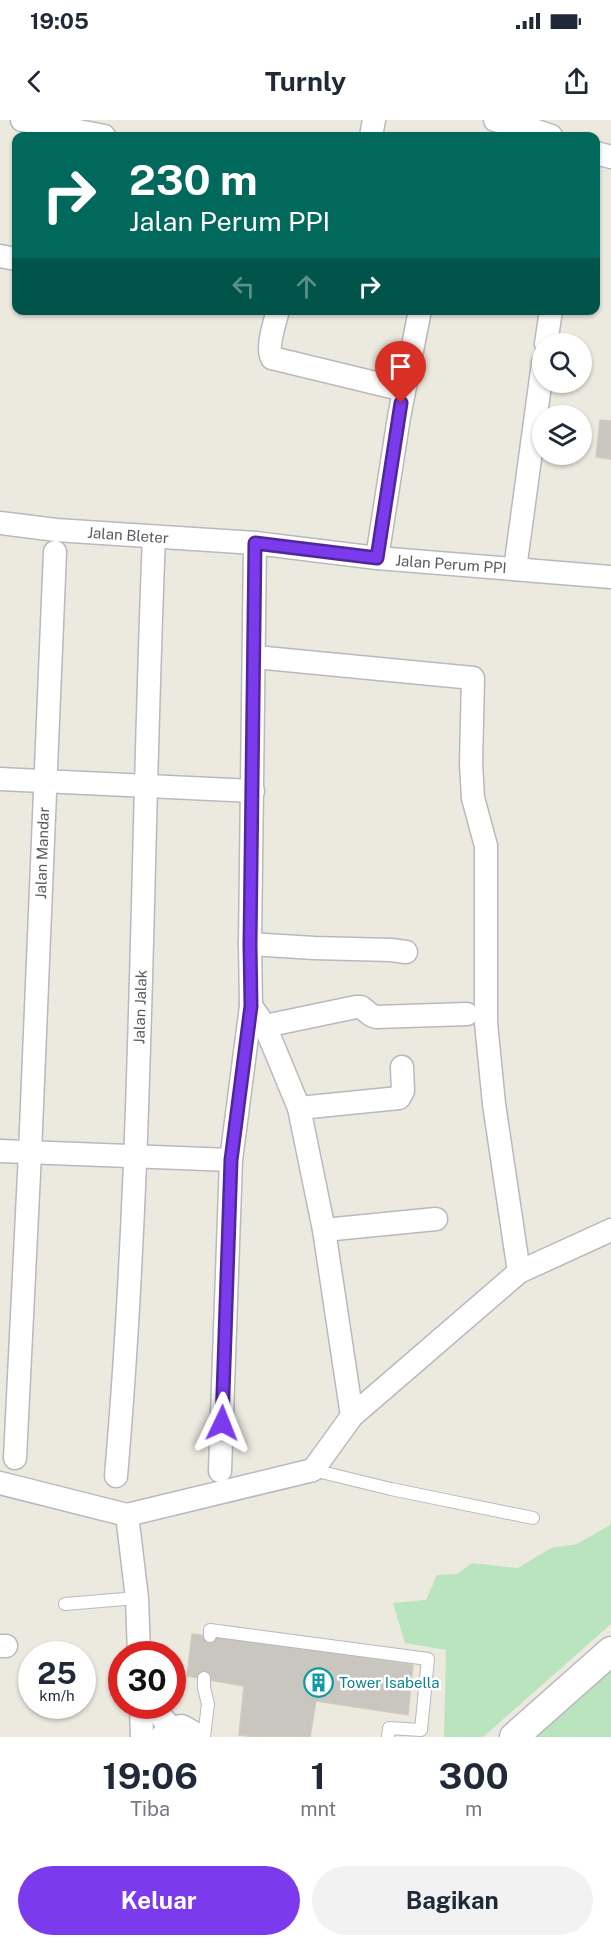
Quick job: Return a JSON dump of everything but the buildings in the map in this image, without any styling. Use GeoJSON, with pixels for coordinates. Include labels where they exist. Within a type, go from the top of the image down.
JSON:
{"type":"FeatureCollection","features":[{"type":"Feature","properties":{"kind":"street"},"geometry":{"type":"LineString","coordinates":[[22,120],[84,132]]}},
{"type":"Feature","properties":{"kind":"street"},"geometry":{"type":"LineString","coordinates":[[495,120],[540,132]]}},
{"type":"Feature","properties":{"kind":"street"},"geometry":{"type":"LineString","coordinates":[[277,315],[269,354],[272,358],[404,390]]}},
{"type":"Feature","properties":{"kind":"street"},"geometry":{"type":"LineString","coordinates":[[377,558],[404,390],[419,315]]}},
{"type":"Feature","properties":{"kind":"street"},"geometry":{"type":"LineString","coordinates":[[547,333],[549,315]]}},
{"type":"Feature","properties":{"kind":"street"},"geometry":{"type":"LineString","coordinates":[[515,569],[539,393]]}},
{"type":"Feature","properties":{"kind":"street","name":"Jalan Bleter"},"geometry":{"type":"LineString","coordinates":[[0,523],[56,530],[255,543]]}},
{"type":"Feature","properties":{"kind":"street","name":"Jalan Jalak"},"geometry":{"type":"LineString","coordinates":[[116,1476],[123,1398],[135,1157],[154,537]]}},
{"type":"Feature","properties":{"kind":"street"},"geometry":{"type":"LineString","coordinates":[[220,1471],[231,1160],[251,1006],[255,543]]}},
{"type":"Feature","properties":{"kind":"street","name":"Jalan Perum PPI"},"geometry":{"type":"LineString","coordinates":[[255,543],[377,558],[611,577]]}},
{"type":"Feature","properties":{"kind":"street","name":"Jalan Mandar"},"geometry":{"type":"LineString","coordinates":[[15,1458],[55,552]]}},
{"type":"Feature","properties":{"kind":"street"},"geometry":{"type":"LineString","coordinates":[[255,657],[473,678],[472,798],[486,846],[486,1023],[494,1104],[519,1272]]}},
{"type":"Feature","properties":{"kind":"street"},"geometry":{"type":"LineString","coordinates":[[0,779],[253,791]]}},
{"type":"Feature","properties":{"kind":"street"},"geometry":{"type":"LineString","coordinates":[[250,944],[406,952]]}},
{"type":"Feature","properties":{"kind":"street"},"geometry":{"type":"LineString","coordinates":[[251,1006],[265,1026],[299,1107],[324,1230],[352,1416]]}},
{"type":"Feature","properties":{"kind":"street"},"geometry":{"type":"LineString","coordinates":[[265,1026],[356,1006],[361,1006],[376,1017],[467,1014]]}},
{"type":"Feature","properties":{"kind":"street"},"geometry":{"type":"LineString","coordinates":[[299,1107],[399,1098],[403,1091],[402,1067]]}},
{"type":"Feature","properties":{"kind":"street"},"geometry":{"type":"LineString","coordinates":[[0,1151],[231,1160]]}},
{"type":"Feature","properties":{"kind":"street"},"geometry":{"type":"LineString","coordinates":[[324,1230],[436,1220]]}},
{"type":"Feature","properties":{"kind":"street"},"geometry":{"type":"LineString","coordinates":[[0,1483],[127,1515],[314,1470],[352,1416],[519,1272],[611,1230]]}},
{"type":"Feature","properties":{"kind":"street"},"geometry":{"type":"LineString","coordinates":[[127,1515],[137,1598],[139,1641]]}},
{"type":"Feature","properties":{"kind":"street"},"geometry":{"type":"LineString","coordinates":[[514,1737],[611,1651]]}},
{"type":"Feature","properties":{"kind":"street"},"geometry":{"type":"LineString","coordinates":[[141,1719],[142,1737]]}},
{"type":"Feature","properties":{"kind":"street"},"geometry":{"type":"LineString","coordinates":[[164,1719],[177,1735]]}},
{"type":"Feature","properties":{"kind":"lane"},"geometry":{"type":"LineString","coordinates":[[314,1470],[391,1489],[533,1518]]}},
{"type":"Feature","properties":{"kind":"lane"},"geometry":{"type":"LineString","coordinates":[[65,1604],[137,1598]]}},
{"type":"Feature","properties":{"kind":"lane"},"geometry":{"type":"LineString","coordinates":[[210,1636],[210,1630],[428,1659],[421,1730],[389,1728],[388,1737]]}},
{"type":"Feature","properties":{"kind":"lane"},"geometry":{"type":"LineString","coordinates":[[204,1678],[208,1704],[204,1737]]}},
{"type":"Feature","properties":{"kind":"green space"},"geometry":{"type":"Polygon","coordinates":[[[611,1521],[611,1624],[483,1737],[444,1737],[446,1650],[405,1643],[393,1603],[426,1600],[437,1575],[457,1574],[472,1563],[518,1568],[551,1548],[577,1544],[610,1525],[611,1521]]]}},
{"type":"Feature","properties":{"kind":"green space"},"geometry":{"type":"Polygon","coordinates":[[[611,1651],[611,1737],[514,1737],[611,1651]]]}},
{"type":"Feature","properties":{"kind":"place","name":"Tower Isabella"},"geometry":{"type":"Point","coordinates":[318,1682]}},
{"type":"Feature","properties":{"kind":"route"},"geometry":{"type":"LineString","coordinates":[[222,1423],[231,1160],[251,1006],[255,543],[377,558],[401,403]]}}]}
